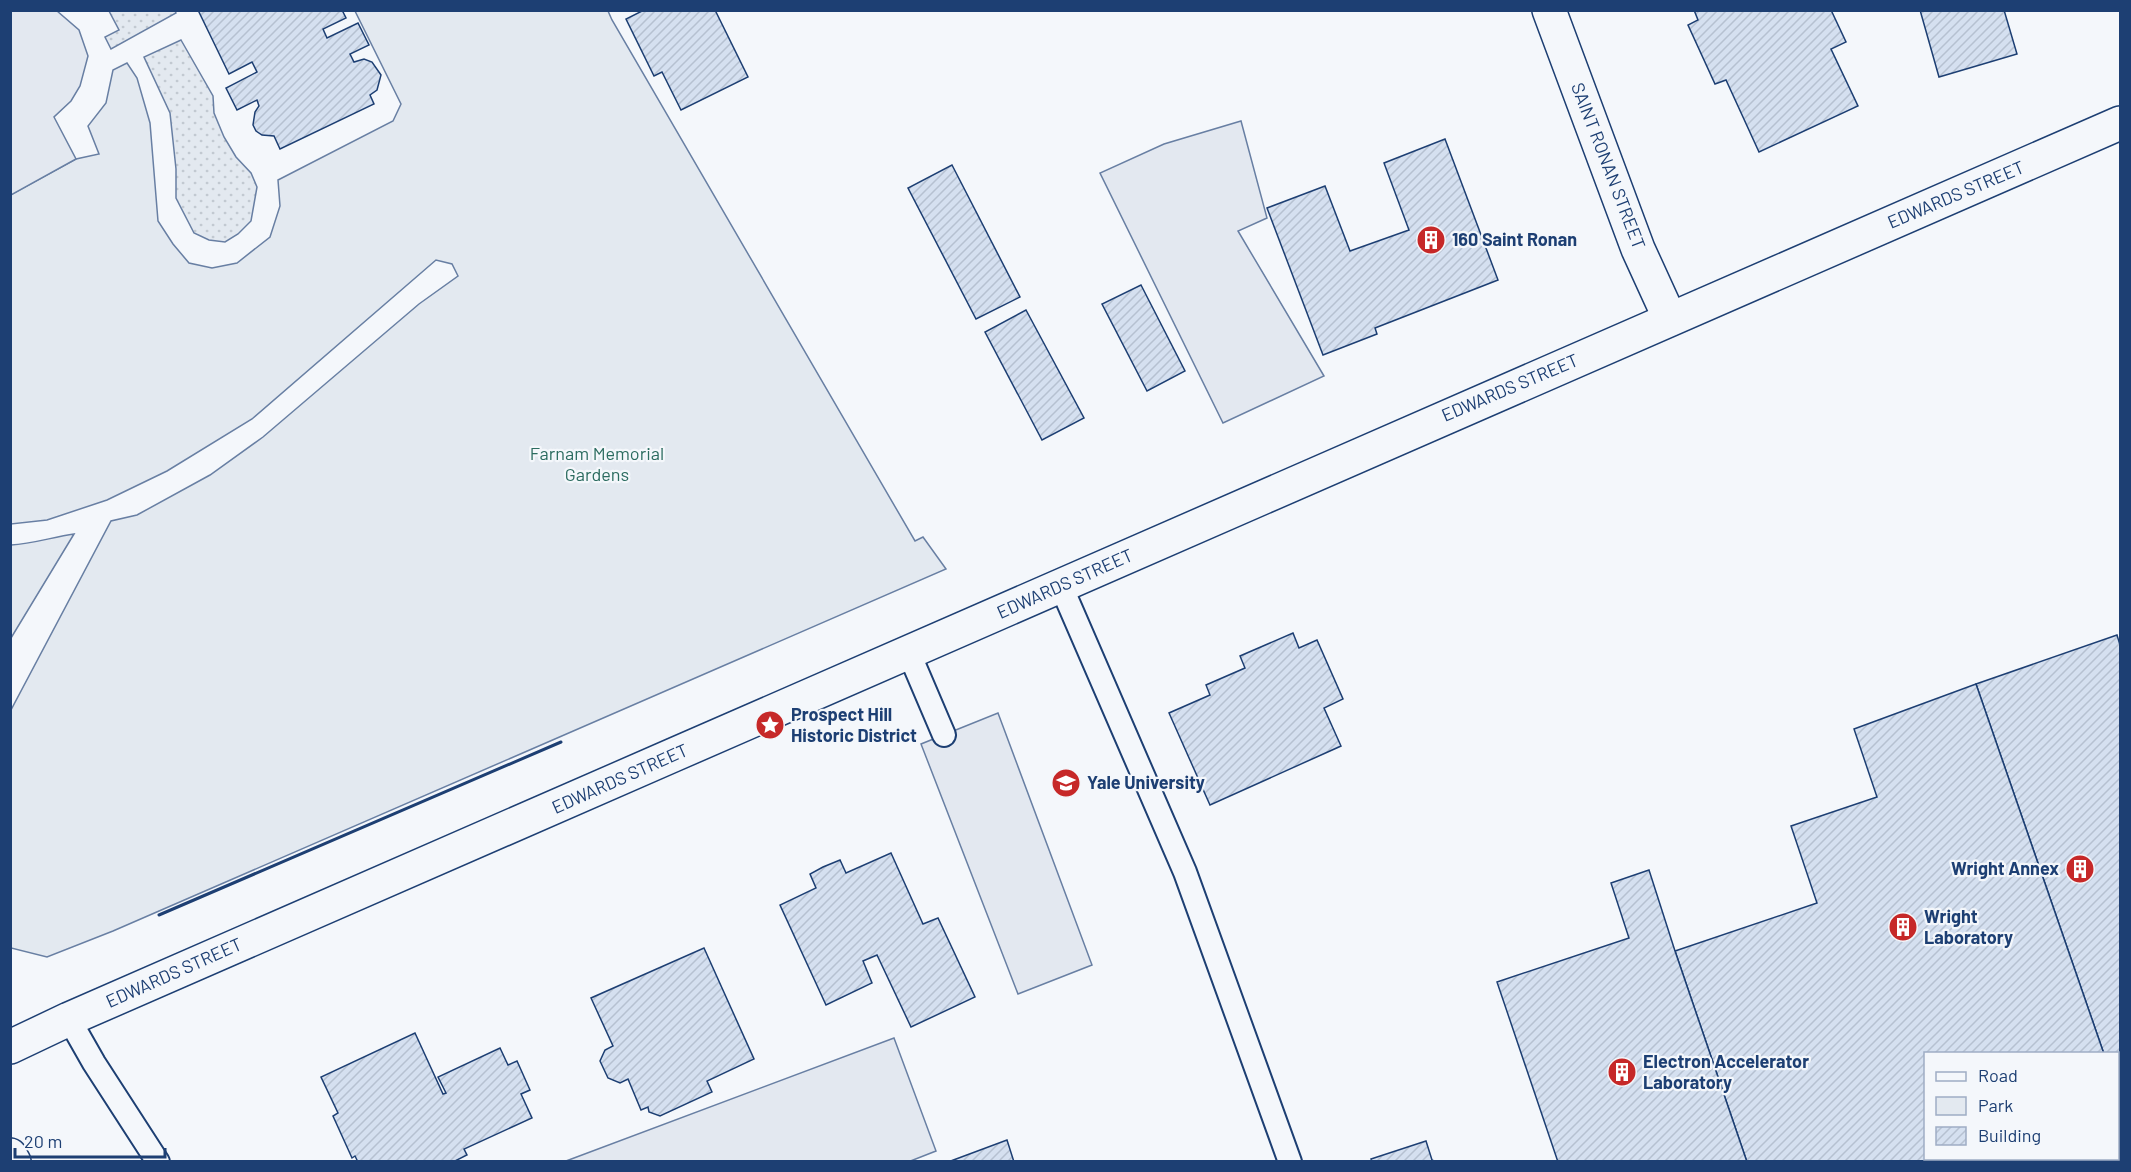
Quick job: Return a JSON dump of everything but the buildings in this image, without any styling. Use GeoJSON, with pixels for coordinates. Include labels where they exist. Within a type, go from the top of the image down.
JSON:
{"type":"FeatureCollection","features":[{"type":"Feature","properties":{"kind":"main road","name":"SAINT RONAN STREET"},"geometry":{"type":"LineString","coordinates":[[1549,10],[1638,249],[1670,319]]}},
{"type":"Feature","properties":{"kind":"main road","name":"EDWARDS STREET"},"geometry":{"type":"LineString","coordinates":[[10,1047],[69,1019],[909,653],[1339,462],[2121,123]]}},
{"type":"Feature","properties":{"kind":"main road"},"geometry":{"type":"LineString","coordinates":[[10,1155],[14,1161]]}},
{"type":"Feature","properties":{"kind":"lane"},"geometry":{"type":"LineString","coordinates":[[1061,586],[1185,872],[1290,1161]]}},
{"type":"Feature","properties":{"kind":"lane"},"geometry":{"type":"LineString","coordinates":[[909,653],[944,735]]}},
{"type":"Feature","properties":{"kind":"lane"},"geometry":{"type":"LineString","coordinates":[[69,1019],[94,1063],[158,1161]]}},
{"type":"Feature","properties":{"kind":"green space"},"geometry":{"type":"Polygon","coordinates":[[[109,11],[175,11],[176,13],[111,49],[105,37],[119,30],[109,11]]]}},
{"type":"Feature","properties":{"kind":"green space","name":"Farnam Memorial Gardens"},"geometry":{"type":"Polygon","coordinates":[[[355,11],[608,11],[915,541],[923,537],[946,569],[113,931],[47,957],[11,948],[11,710],[111,521],[137,515],[210,475],[263,437],[419,304],[458,276],[452,264],[436,260],[252,419],[167,471],[107,500],[47,520],[11,524],[10,195],[76,159],[99,154],[88,126],[106,103],[113,70],[127,63],[137,78],[150,123],[158,221],[189,263],[212,268],[237,263],[270,237],[280,206],[278,180],[393,121],[401,104],[355,11]]]}},
{"type":"Feature","properties":{"kind":"green space"},"geometry":{"type":"Polygon","coordinates":[[[181,40],[213,96],[214,113],[224,137],[236,157],[251,173],[257,187],[251,221],[238,234],[225,242],[209,240],[194,233],[176,198],[176,169],[170,113],[144,57],[181,40]]]}},
{"type":"Feature","properties":{"kind":"green space"},"geometry":{"type":"Polygon","coordinates":[[[74,534],[11,638],[11,545],[74,534]]]}},
{"type":"Feature","properties":{"kind":"shaded area"},"geometry":{"type":"Polygon","coordinates":[[[11,10],[57,11],[79,30],[88,56],[80,86],[71,101],[54,117],[76,159],[11,195],[11,10]]]}},
{"type":"Feature","properties":{"kind":"shaded area"},"geometry":{"type":"Polygon","coordinates":[[[1241,121],[1267,218],[1238,231],[1324,376],[1223,423],[1100,173],[1164,144],[1241,121]]]}},
{"type":"Feature","properties":{"kind":"shaded area"},"geometry":{"type":"Polygon","coordinates":[[[998,713],[1092,965],[1018,994],[921,744],[998,713]]]}},
{"type":"Feature","properties":{"kind":"shaded area"},"geometry":{"type":"Polygon","coordinates":[[[894,1038],[936,1151],[908,1162],[566,1161],[894,1038]]]}},
{"type":"Feature","properties":{"kind":"wall"},"geometry":{"type":"LineString","coordinates":[[159,915],[561,742]]}},
{"type":"Feature","properties":{"kind":"place","name":"160 Saint Ronan"},"geometry":{"type":"Point","coordinates":[1431,240]}},
{"type":"Feature","properties":{"kind":"place","name":"Prospect Hill Historic District"},"geometry":{"type":"Point","coordinates":[770,725]}},
{"type":"Feature","properties":{"kind":"place","name":"Yale University"},"geometry":{"type":"Point","coordinates":[1066,783]}},
{"type":"Feature","properties":{"kind":"place","name":"Wright Annex"},"geometry":{"type":"Point","coordinates":[2080,869]}},
{"type":"Feature","properties":{"kind":"place","name":"Wright Laboratory"},"geometry":{"type":"Point","coordinates":[1903,927]}},
{"type":"Feature","properties":{"kind":"place","name":"Electron Accelerator Laboratory"},"geometry":{"type":"Point","coordinates":[1622,1072]}}]}
